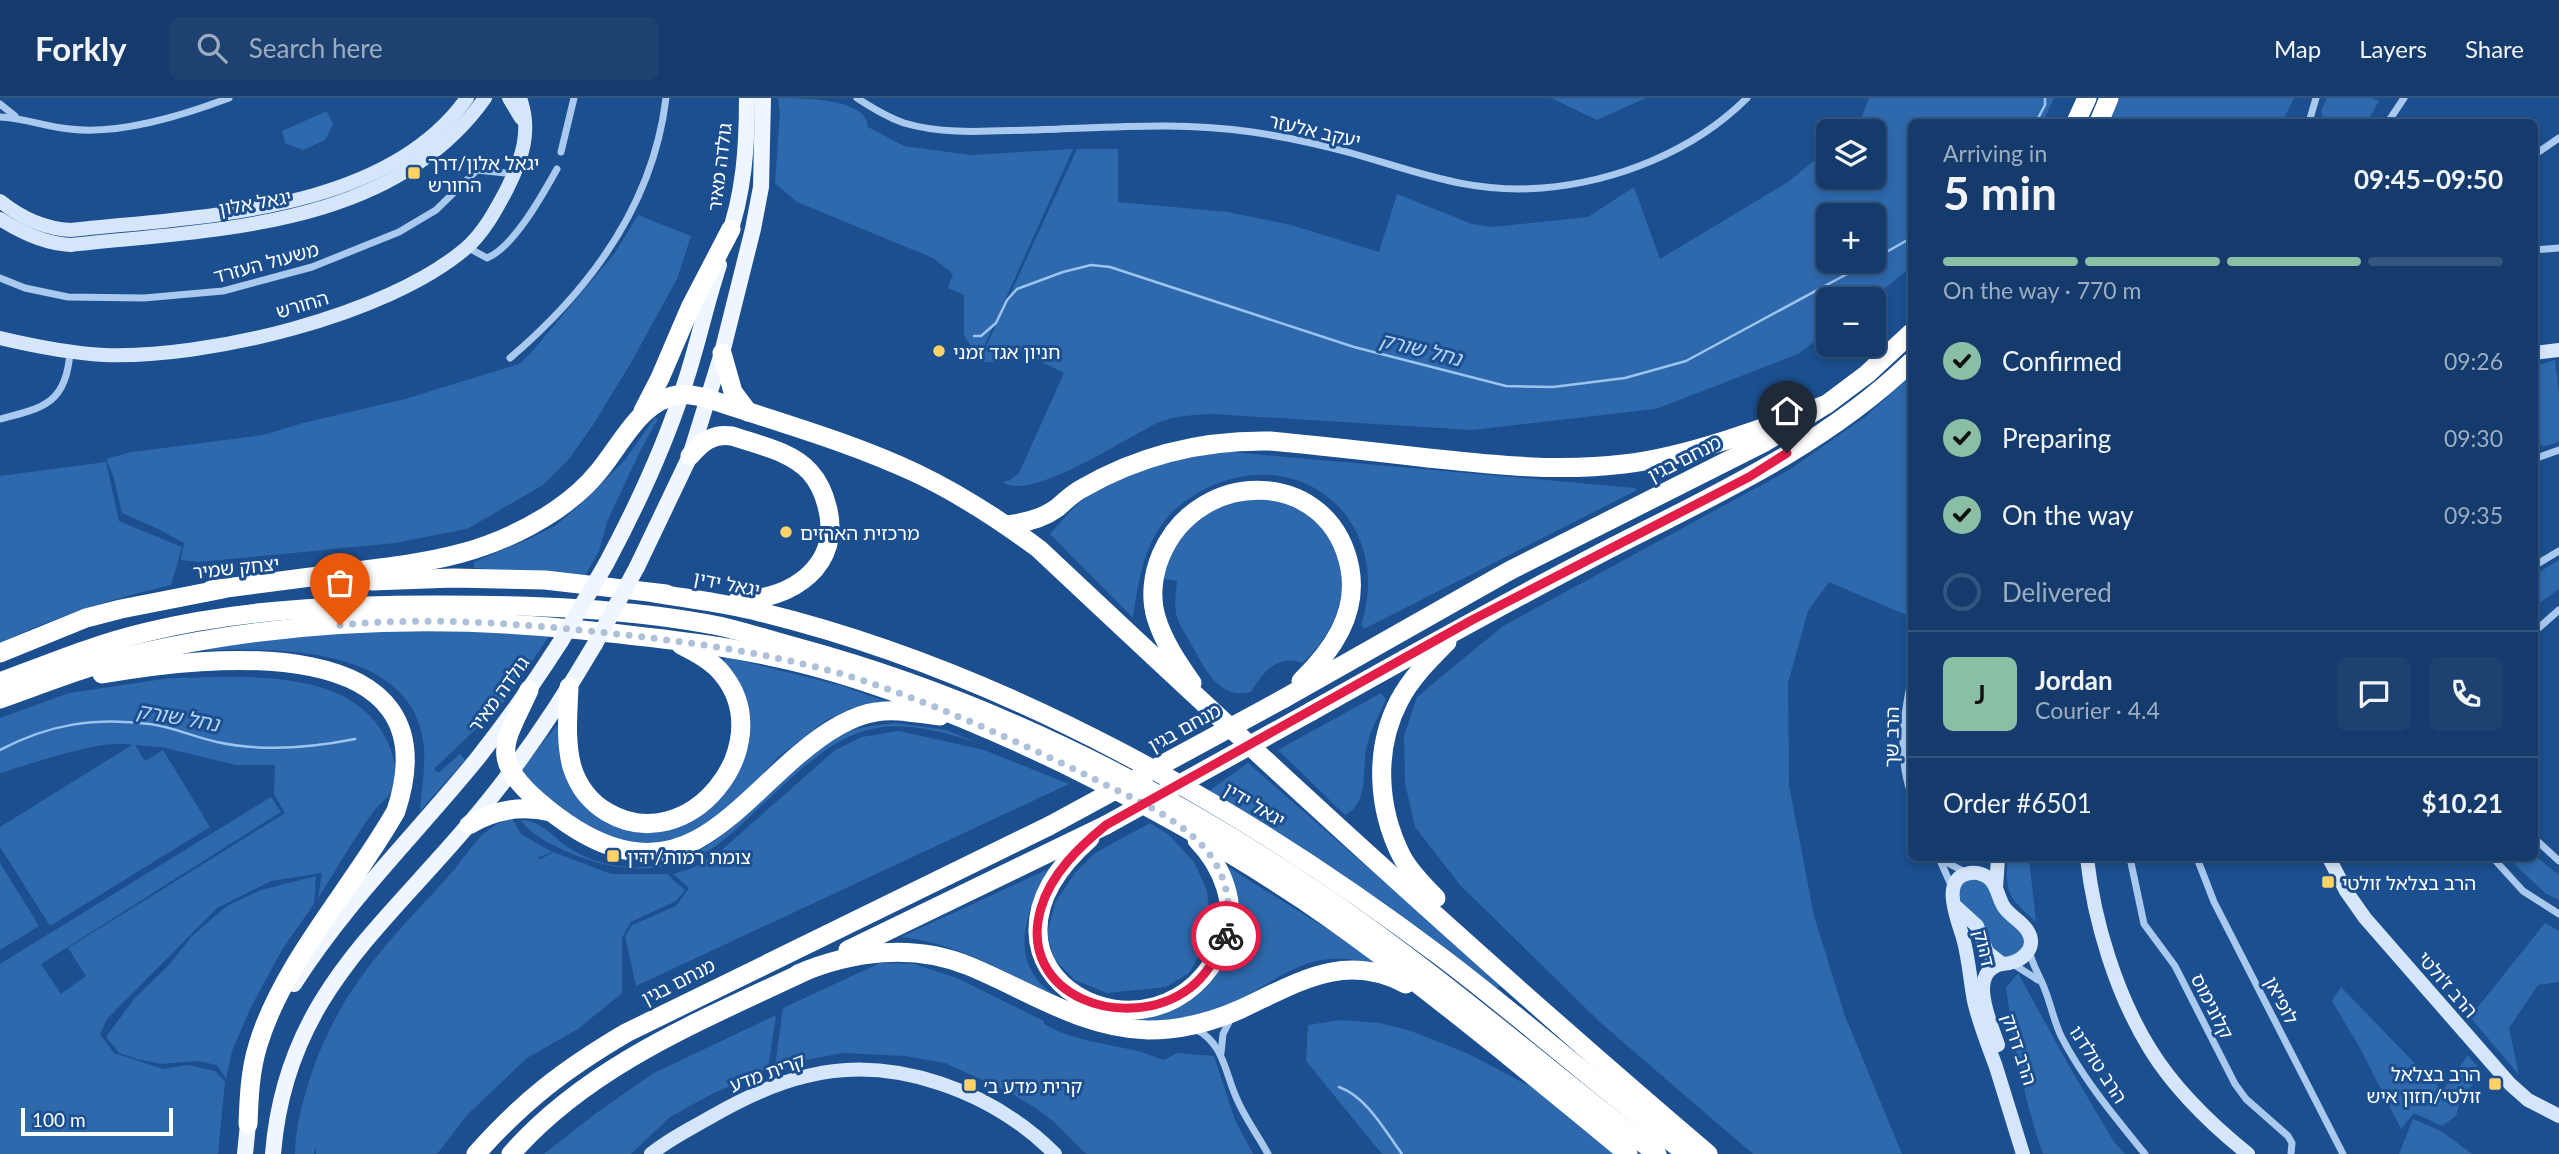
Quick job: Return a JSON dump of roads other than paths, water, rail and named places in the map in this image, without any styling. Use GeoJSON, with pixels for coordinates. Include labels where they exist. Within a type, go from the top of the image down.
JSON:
{"type":"FeatureCollection","features":[{"type":"Feature","properties":{"kind":"highway"},"geometry":{"type":"LineString","coordinates":[[2077,119],[2087,98]]}},
{"type":"Feature","properties":{"kind":"highway"},"geometry":{"type":"LineString","coordinates":[[2100,119],[2109,98]]}},
{"type":"Feature","properties":{"kind":"highway"},"geometry":{"type":"LineString","coordinates":[[636,423],[731,229]]}},
{"type":"Feature","properties":{"kind":"highway","name":"מנחם בגין"},"geometry":{"type":"LineString","coordinates":[[476,1154],[541,1088],[581,1059],[626,1033],[1049,826],[1283,699],[1509,571],[1765,442],[1827,404],[1908,336]]}},
{"type":"Feature","properties":{"kind":"highway"},"geometry":{"type":"LineString","coordinates":[[722,353],[733,392],[748,412]]}},
{"type":"Feature","properties":{"kind":"highway"},"geometry":{"type":"LineString","coordinates":[[511,1154],[558,1107],[589,1083],[668,1038],[1079,843],[1106,825],[1472,620],[1749,477],[1845,418],[1889,384],[1908,365]]}},
{"type":"Feature","properties":{"kind":"highway"},"geometry":{"type":"LineString","coordinates":[[211,590],[432,562],[474,551],[530,526],[575,496],[597,474],[636,423],[657,403],[682,394],[709,399],[748,412],[914,472],[1006,525],[1038,549],[1218,717],[1533,1001],[1708,1154]]}},
{"type":"Feature","properties":{"kind":"highway"},"geometry":{"type":"LineString","coordinates":[[1006,525],[1034,520],[1045,515],[1082,488],[1140,461],[1192,447],[1238,440],[1270,441],[1505,466],[1563,469],[1626,464],[1710,444],[1827,404]]}},
{"type":"Feature","properties":{"kind":"highway"},"geometry":{"type":"LineString","coordinates":[[654,593],[736,600],[774,596],[799,584],[810,575],[819,564],[829,540],[830,514],[822,491],[811,472],[796,460],[724,434],[705,441],[690,456]]}},
{"type":"Feature","properties":{"kind":"highway"},"geometry":{"type":"LineString","coordinates":[[1218,717],[1165,641],[1156,617],[1154,578],[1165,545],[1185,520],[1210,501],[1240,491],[1262,489],[1302,500],[1319,511],[1331,526],[1348,559],[1351,593],[1341,631],[1311,671],[1283,699]]}},
{"type":"Feature","properties":{"kind":"highway","name":"יצחק שמיר"},"geometry":{"type":"LineString","coordinates":[[0,653],[86,618],[211,590],[453,578],[545,580],[654,593]]}},
{"type":"Feature","properties":{"kind":"highway","name":"יגאל ידין"},"geometry":{"type":"LineString","coordinates":[[654,593],[760,612],[887,651],[1011,701],[1121,753],[1287,849],[1395,923],[1687,1154]]}},
{"type":"Feature","properties":{"kind":"highway"},"geometry":{"type":"LineString","coordinates":[[0,682],[100,645],[151,631],[226,618],[301,610],[404,605],[534,605],[647,615],[722,627],[870,668],[923,686],[1043,737],[1180,807],[1293,876],[1461,996],[1657,1154]]}},
{"type":"Feature","properties":{"kind":"highway"},"geometry":{"type":"LineString","coordinates":[[1472,620],[1418,672],[1399,700],[1387,731],[1381,766],[1382,798],[1390,829],[1402,858],[1422,884],[1533,1001]]}},
{"type":"Feature","properties":{"kind":"highway"},"geometry":{"type":"LineString","coordinates":[[0,699],[99,664],[144,652],[244,635],[381,621],[527,625],[664,639],[740,650],[808,665],[884,688],[962,718],[1045,755],[1181,825],[1303,900],[1391,962],[1628,1154]]}},
{"type":"Feature","properties":{"kind":"highway"},"geometry":{"type":"LineString","coordinates":[[569,687],[568,726],[572,767],[587,797],[617,818],[638,824],[658,824],[682,817],[711,796],[729,770],[737,752],[740,722],[738,703],[723,674],[700,655],[664,639]]}},
{"type":"Feature","properties":{"kind":"highway"},"geometry":{"type":"LineString","coordinates":[[19,692],[86,677],[159,666],[236,660],[260,661],[336,672],[374,690],[387,703],[396,718],[406,748],[407,766],[397,811],[307,948],[271,1012],[258,1044],[253,1067],[248,1124]]}},
{"type":"Feature","properties":{"kind":"highway"},"geometry":{"type":"LineString","coordinates":[[529,690],[510,731],[506,747],[505,763],[511,774],[551,813],[584,836],[604,846],[642,853],[683,846],[712,831],[809,746],[860,716],[891,711],[962,718]]}},
{"type":"Feature","properties":{"kind":"highway"},"geometry":{"type":"LineString","coordinates":[[469,825],[506,809],[533,809],[551,813]]}},
{"type":"Feature","properties":{"kind":"highway"},"geometry":{"type":"LineString","coordinates":[[1079,843],[1048,891],[1041,909],[1037,932],[1040,953],[1058,982],[1086,1002],[1115,1009],[1149,1008],[1171,1000],[1191,987],[1217,956],[1226,936],[1228,897],[1221,871],[1209,852],[1181,825]]}},
{"type":"Feature","properties":{"kind":"highway"},"geometry":{"type":"LineString","coordinates":[[798,974],[845,957],[892,951],[916,952],[967,965],[1046,1003],[1090,1020],[1130,1028],[1181,1027],[1205,1022],[1317,974],[1339,970],[1369,971],[1392,977],[1420,991],[1483,1036]]}},
{"type":"Feature","properties":{"kind":"main road","name":"גולדה מאיר"},"geometry":{"type":"LineString","coordinates":[[245,1154],[256,1077],[289,992],[310,960],[366,889],[477,759],[529,690],[561,641],[630,519],[662,450],[682,394],[717,269],[739,203],[744,167],[747,98]]}},
{"type":"Feature","properties":{"kind":"main road","name":"גולדה מאיר"},"geometry":{"type":"LineString","coordinates":[[273,1154],[276,1124],[286,1079],[305,1030],[323,997],[362,944],[511,774],[595,644],[637,567],[690,456],[722,353],[753,229],[761,187],[763,98]]}},
{"type":"Feature","properties":{"kind":"street"},"geometry":{"type":"LineString","coordinates":[[0,117],[18,118],[70,130],[93,131],[129,126],[229,98]]}},
{"type":"Feature","properties":{"kind":"street","name":"יגאל אלון"},"geometry":{"type":"LineString","coordinates":[[0,201],[36,223],[58,230],[219,214],[280,204],[341,187],[384,168],[450,119],[467,98]]}},
{"type":"Feature","properties":{"kind":"street","name":"יגאל אלון"},"geometry":{"type":"LineString","coordinates":[[0,219],[45,241],[71,245],[283,218],[358,196],[392,180],[460,129],[485,98]]}},
{"type":"Feature","properties":{"kind":"street"},"geometry":{"type":"LineString","coordinates":[[509,98],[526,129]]}},
{"type":"Feature","properties":{"kind":"street","name":"החורש"},"geometry":{"type":"LineString","coordinates":[[0,338],[104,355],[149,354],[230,342],[275,332],[378,300],[447,263],[467,247],[497,208],[523,151],[526,129],[520,98]]}},
{"type":"Feature","properties":{"kind":"street"},"geometry":{"type":"LineString","coordinates":[[561,152],[575,98]]}},
{"type":"Feature","properties":{"kind":"street"},"geometry":{"type":"LineString","coordinates":[[510,358],[548,326],[593,272],[619,233],[649,173],[657,150],[666,98]]}},
{"type":"Feature","properties":{"kind":"street","name":"יעקב אלעזר"},"geometry":{"type":"LineString","coordinates":[[857,98],[876,111],[904,123],[936,130],[1168,126],[1250,132],[1328,147],[1444,181],[1492,188],[1542,188],[1592,181],[1643,165],[1691,141],[1747,98]]}},
{"type":"Feature","properties":{"kind":"street"},"geometry":{"type":"LineString","coordinates":[[2310,119],[2316,98]]}},
{"type":"Feature","properties":{"kind":"street"},"geometry":{"type":"LineString","coordinates":[[2390,119],[2404,98]]}},
{"type":"Feature","properties":{"kind":"street"},"geometry":{"type":"LineString","coordinates":[[0,104],[18,118]]}},
{"type":"Feature","properties":{"kind":"street"},"geometry":{"type":"LineString","coordinates":[[2538,152],[2559,138]]}},
{"type":"Feature","properties":{"kind":"street"},"geometry":{"type":"LineString","coordinates":[[467,247],[487,258],[500,250],[539,203],[557,169]]}},
{"type":"Feature","properties":{"kind":"street","name":"משעול העזרד"},"geometry":{"type":"LineString","coordinates":[[0,278],[25,288],[68,297],[144,298],[223,291],[312,267],[399,232],[436,209],[477,170],[514,174]]}},
{"type":"Feature","properties":{"kind":"street"},"geometry":{"type":"LineString","coordinates":[[2538,250],[2559,248]]}},
{"type":"Feature","properties":{"kind":"street"},"geometry":{"type":"LineString","coordinates":[[2538,352],[2559,349]]}},
{"type":"Feature","properties":{"kind":"street"},"geometry":{"type":"LineString","coordinates":[[0,419],[48,405],[65,382],[70,351]]}},
{"type":"Feature","properties":{"kind":"street"},"geometry":{"type":"LineString","coordinates":[[2538,457],[2559,450]]}},
{"type":"Feature","properties":{"kind":"street"},"geometry":{"type":"LineString","coordinates":[[2538,564],[2559,551]]}},
{"type":"Feature","properties":{"kind":"street"},"geometry":{"type":"LineString","coordinates":[[2538,628],[2559,610]]}},
{"type":"Feature","properties":{"kind":"street","name":"הרב שך"},"geometry":{"type":"LineString","coordinates":[[1908,695],[1902,752],[1908,780]]}},
{"type":"Feature","properties":{"kind":"street"},"geometry":{"type":"LineString","coordinates":[[2538,842],[2559,861]]}},
{"type":"Feature","properties":{"kind":"street"},"geometry":{"type":"LineString","coordinates":[[1940,861],[1953,889]]}},
{"type":"Feature","properties":{"kind":"street"},"geometry":{"type":"LineString","coordinates":[[1945,861],[1971,873],[1985,875],[1996,888]]}},
{"type":"Feature","properties":{"kind":"street"},"geometry":{"type":"LineString","coordinates":[[1953,889],[1959,878],[1992,861]]}},
{"type":"Feature","properties":{"kind":"street"},"geometry":{"type":"LineString","coordinates":[[1996,861],[1996,888],[2001,902],[2009,914],[2027,930],[2030,936],[2029,950]]}},
{"type":"Feature","properties":{"kind":"street"},"geometry":{"type":"LineString","coordinates":[[2087,861],[2090,886],[2103,937],[2123,993],[2144,1039],[2189,1097],[2248,1154]]}},
{"type":"Feature","properties":{"kind":"street","name":"קלונימוס"},"geometry":{"type":"LineString","coordinates":[[2131,861],[2144,924],[2175,966],[2235,1084],[2246,1099],[2288,1136],[2292,1143],[2291,1154]]}},
{"type":"Feature","properties":{"kind":"street","name":"לופיאן"},"geometry":{"type":"LineString","coordinates":[[2198,861],[2214,902],[2343,1154]]}},
{"type":"Feature","properties":{"kind":"street","name":"הרב ז'ולטי"},"geometry":{"type":"LineString","coordinates":[[2331,861],[2346,891],[2365,918],[2510,1084],[2528,1100],[2559,1116]]}},
{"type":"Feature","properties":{"kind":"street"},"geometry":{"type":"LineString","coordinates":[[2496,861],[2523,891],[2559,914]]}},
{"type":"Feature","properties":{"kind":"street","name":"דרוק"},"geometry":{"type":"LineString","coordinates":[[1953,889],[1954,905],[1971,968],[1974,1000]]}},
{"type":"Feature","properties":{"kind":"street"},"geometry":{"type":"LineString","coordinates":[[1954,905],[1977,926],[1987,952],[2042,982]]}},
{"type":"Feature","properties":{"kind":"street","name":"הרב דרוק"},"geometry":{"type":"LineString","coordinates":[[2029,950],[2021,959],[1993,967],[1983,985],[1984,1000],[2033,1154]]}},
{"type":"Feature","properties":{"kind":"street","name":"הרב טולדנו"},"geometry":{"type":"LineString","coordinates":[[2029,950],[2055,1022],[2072,1056],[2098,1096],[2145,1154]]}},
{"type":"Feature","properties":{"kind":"street","name":"הרב דרוק"},"geometry":{"type":"LineString","coordinates":[[1974,1000],[2024,1154]]}},
{"type":"Feature","properties":{"kind":"street"},"geometry":{"type":"LineString","coordinates":[[1221,1057],[1223,1034],[1239,1009]]}},
{"type":"Feature","properties":{"kind":"street"},"geometry":{"type":"LineString","coordinates":[[1181,1027],[1194,1029],[1208,1036],[1216,1045],[1236,1099],[1268,1154]]}},
{"type":"Feature","properties":{"kind":"street","name":"קרית מדע"},"geometry":{"type":"LineString","coordinates":[[651,1154],[681,1134],[758,1092],[807,1075],[858,1070],[919,1078],[966,1094],[1010,1116],[1055,1154]]}},
{"type":"Feature","properties":{"kind":"waterway","name":"נחל שורק"},"geometry":{"type":"LineString","coordinates":[[2038,119],[2045,105],[2045,98]]}},
{"type":"Feature","properties":{"kind":"waterway","name":"נחל שורק"},"geometry":{"type":"LineString","coordinates":[[1886,252],[1908,240]]}},
{"type":"Feature","properties":{"kind":"waterway","name":"נחל שורק"},"geometry":{"type":"LineString","coordinates":[[974,336],[981,336],[996,323],[1007,300],[1017,289],[1091,265],[1110,267],[1354,347],[1506,386],[1553,387],[1625,378],[1686,361],[1849,273]]}},
{"type":"Feature","properties":{"kind":"waterway","name":"נחל שורק"},"geometry":{"type":"LineString","coordinates":[[0,750],[54,729],[110,721],[159,725],[217,742],[251,747],[303,747],[355,739]]}},
{"type":"Feature","properties":{"kind":"waterway"},"geometry":{"type":"LineString","coordinates":[[1339,1087],[1367,1107],[1402,1154]]}},
{"type":"Feature","properties":{"kind":"place","name":"יגאל אלון/דרך החורש"},"geometry":{"type":"Point","coordinates":[414,173]}},
{"type":"Feature","properties":{"kind":"place","name":"חניון אגד זמני"},"geometry":{"type":"Point","coordinates":[939,351]}},
{"type":"Feature","properties":{"kind":"place","name":"מרכזית הארזים"},"geometry":{"type":"Point","coordinates":[786,532]}},
{"type":"Feature","properties":{"kind":"place","name":"צומת רמות/ידין"},"geometry":{"type":"Point","coordinates":[613,856]}},
{"type":"Feature","properties":{"kind":"place","name":"הרב בצלאל זולטי"},"geometry":{"type":"Point","coordinates":[2328,882]}},
{"type":"Feature","properties":{"kind":"place","name":"הרב בצלאל זולטי/חזון איש"},"geometry":{"type":"Point","coordinates":[2495,1084]}},
{"type":"Feature","properties":{"kind":"place","name":"קרית מדע ב׳"},"geometry":{"type":"Point","coordinates":[970,1085]}}]}
